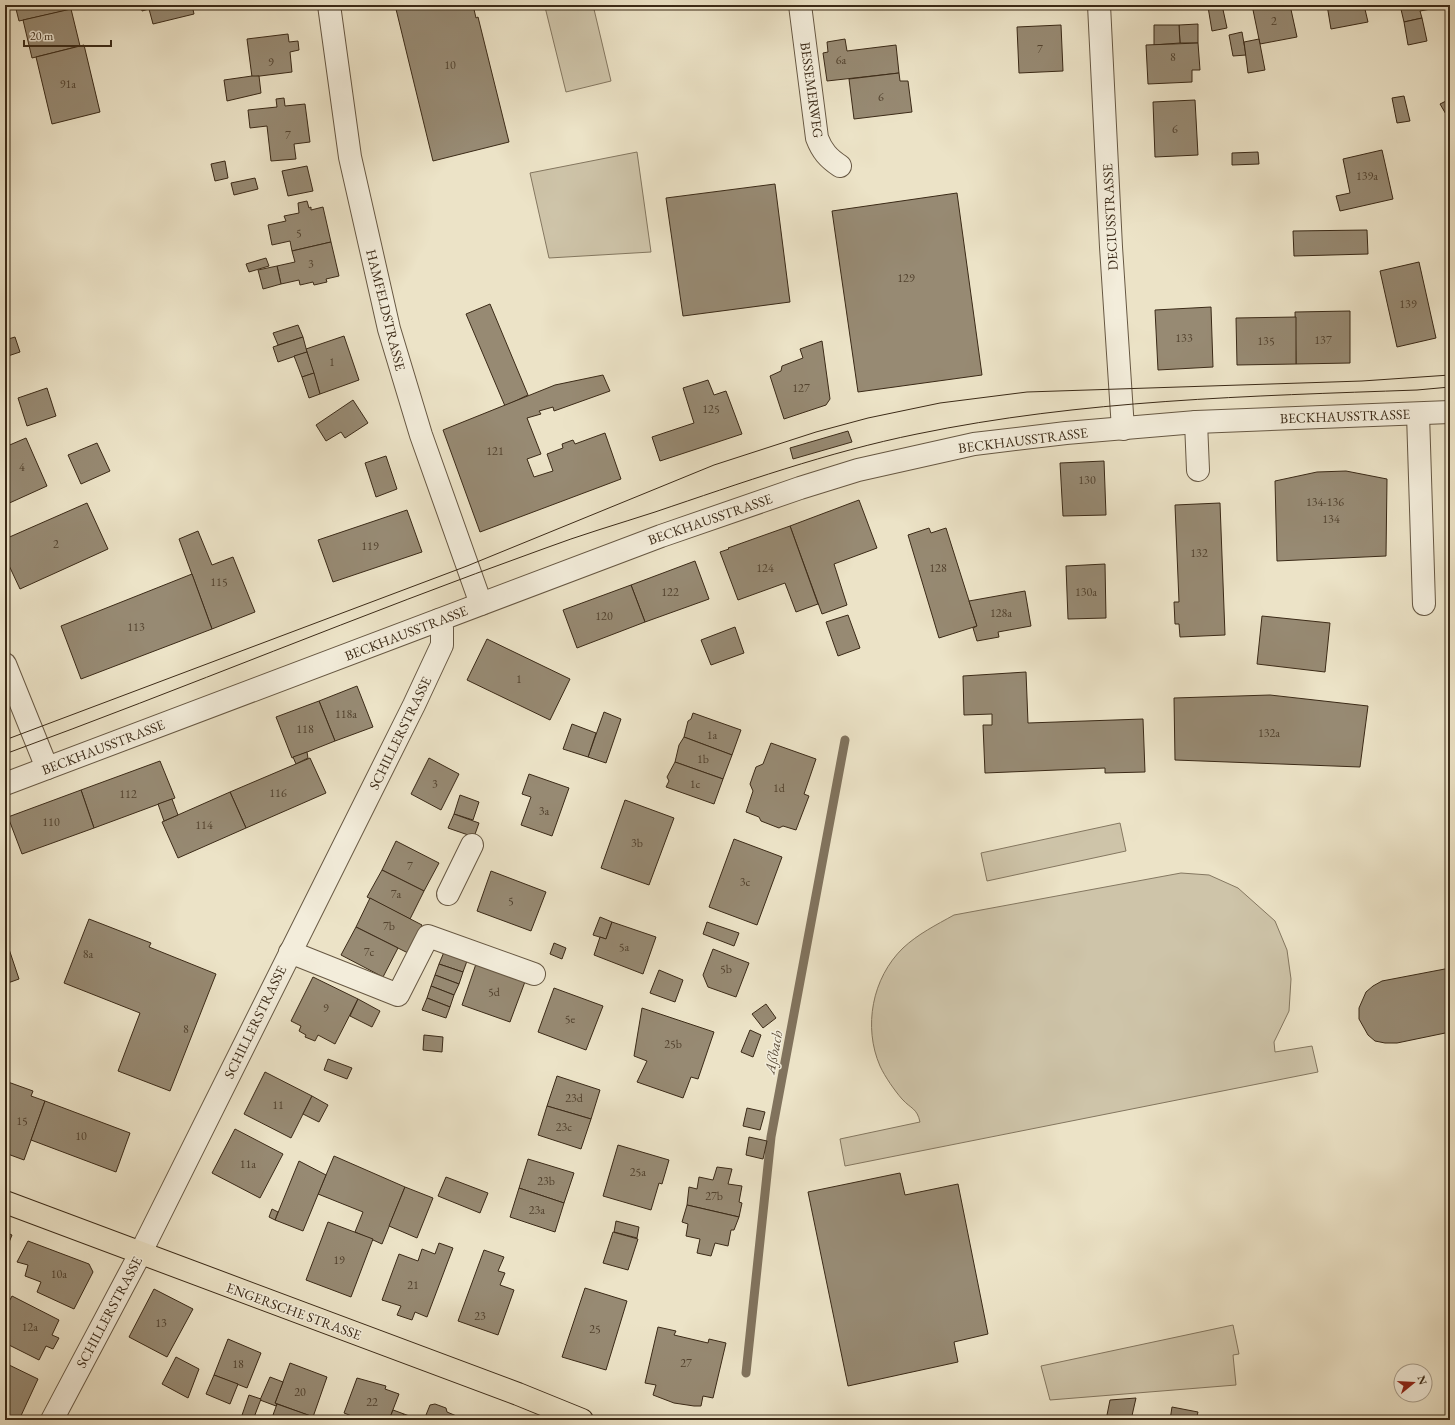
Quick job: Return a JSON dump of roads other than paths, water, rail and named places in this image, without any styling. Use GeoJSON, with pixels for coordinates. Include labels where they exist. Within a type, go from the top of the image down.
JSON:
{"type":"FeatureCollection","features":[{"type":"Feature","properties":{"kind":"main road","name":"ENGERSCHE STRASSE"},"geometry":{"type":"LineString","coordinates":[[5,1202],[140,1254],[496,1386],[582,1420]]}},
{"type":"Feature","properties":{"kind":"street","name":"HAMFELDSTRASSE"},"geometry":{"type":"LineString","coordinates":[[329,5],[350,157],[389,329],[421,435],[481,604]]}},
{"type":"Feature","properties":{"kind":"street","name":"BESSEMERWEG"},"geometry":{"type":"LineString","coordinates":[[800,5],[817,138],[827,157],[840,166]]}},
{"type":"Feature","properties":{"kind":"street","name":"DECIUSSTRASSE"},"geometry":{"type":"LineString","coordinates":[[1099,5],[1111,247],[1123,429]]}},
{"type":"Feature","properties":{"kind":"street","name":"BECKHAUSSTRASSE"},"geometry":{"type":"LineString","coordinates":[[5,784],[688,526],[858,470],[974,444],[1123,429],[1196,422],[1450,412]]}},
{"type":"Feature","properties":{"kind":"street"},"geometry":{"type":"LineString","coordinates":[[1418,414],[1424,604]]}},
{"type":"Feature","properties":{"kind":"street"},"geometry":{"type":"LineString","coordinates":[[1196,422],[1198,470]]}},
{"type":"Feature","properties":{"kind":"street","name":"SCHILLERSTRASSE"},"geometry":{"type":"LineString","coordinates":[[52,1420],[140,1254],[414,705],[442,644],[442,628],[439,620]]}},
{"type":"Feature","properties":{"kind":"street"},"geometry":{"type":"LineString","coordinates":[[5,664],[47,768]]}},
{"type":"Feature","properties":{"kind":"street"},"geometry":{"type":"LineString","coordinates":[[448,894],[472,844]]}},
{"type":"Feature","properties":{"kind":"street"},"geometry":{"type":"LineString","coordinates":[[290,952],[398,995],[428,936],[534,974]]}},
{"type":"Feature","properties":{"kind":"waterway","name":"Aßbach"},"geometry":{"type":"LineString","coordinates":[[746,1373],[771,1137],[845,740]]}},
{"type":"Feature","properties":{"kind":"tram line"},"geometry":{"type":"LineString","coordinates":[[5,740],[467,566],[714,465],[816,432],[868,418],[940,403],[1027,392],[1362,381],[1450,375]]}},
{"type":"Feature","properties":{"kind":"tram line"},"geometry":{"type":"LineString","coordinates":[[5,754],[408,599],[585,534],[752,479],[884,441],[979,423],[1103,407],[1229,398],[1417,390],[1450,387]]}}]}
